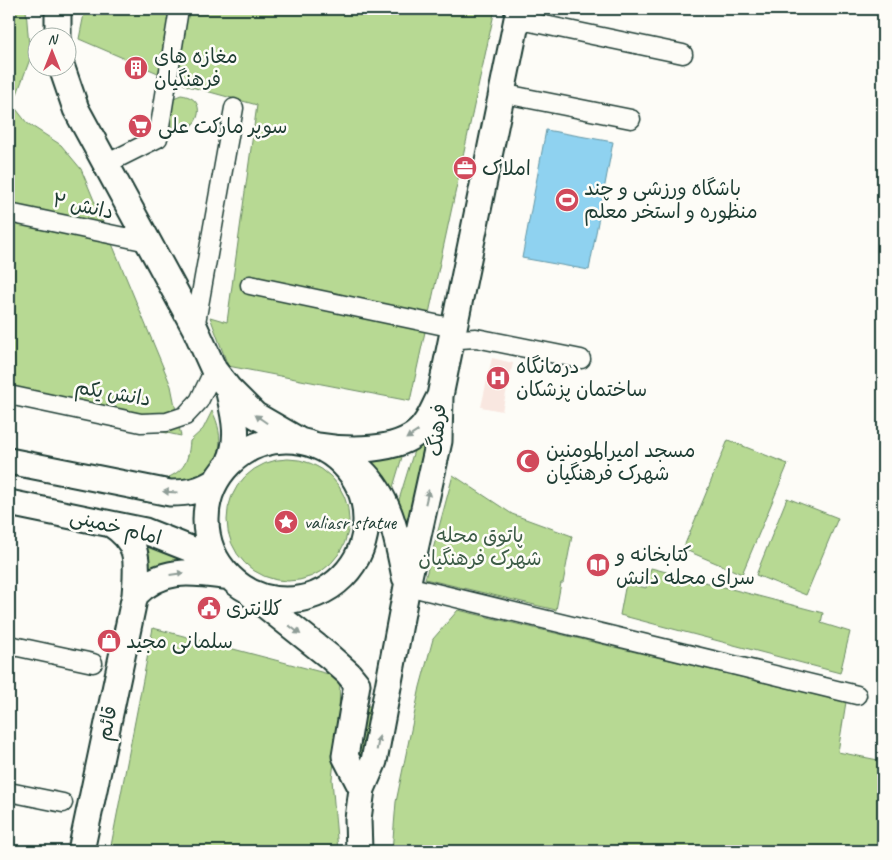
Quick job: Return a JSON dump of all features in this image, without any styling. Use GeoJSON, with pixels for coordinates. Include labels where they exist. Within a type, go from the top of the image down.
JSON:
{"type":"FeatureCollection","features":[{"type":"Feature","properties":{"kind":"street"},"geometry":{"type":"LineString","coordinates":[[58,9],[58,28]]}},
{"type":"Feature","properties":{"kind":"street"},"geometry":{"type":"LineString","coordinates":[[106,164],[158,138],[178,9]]}},
{"type":"Feature","properties":{"kind":"street"},"geometry":{"type":"LineString","coordinates":[[518,14],[683,54]]}},
{"type":"Feature","properties":{"kind":"street","name":"فرهنگ"},"geometry":{"type":"LineString","coordinates":[[359,851],[358,819],[362,788],[374,760],[406,586],[439,441],[440,396],[518,14]]}},
{"type":"Feature","properties":{"kind":"street"},"geometry":{"type":"LineString","coordinates":[[65,78],[76,109],[221,379],[236,424],[234,452],[209,497],[206,516],[207,536],[231,577],[330,657],[364,690],[370,693],[377,693],[388,688]]}},
{"type":"Feature","properties":{"kind":"street"},"geometry":{"type":"LineString","coordinates":[[501,93],[631,119]]}},
{"type":"Feature","properties":{"kind":"street"},"geometry":{"type":"LineString","coordinates":[[195,328],[234,108]]}},
{"type":"Feature","properties":{"kind":"street","name":"دانش ۲"},"geometry":{"type":"LineString","coordinates":[[9,213],[148,242]]}},
{"type":"Feature","properties":{"kind":"street"},"geometry":{"type":"LineString","coordinates":[[250,285],[452,338],[476,338],[581,359]]}},
{"type":"Feature","properties":{"kind":"street"},"geometry":{"type":"LineString","coordinates":[[135,595],[146,584],[159,577],[192,572],[231,577],[255,594],[274,600],[294,600],[313,596],[330,587],[346,575],[357,559],[364,540],[367,521],[365,502],[358,483],[347,467],[315,447],[255,415],[221,379]]}},
{"type":"Feature","properties":{"kind":"street","name":"دانش یکم"},"geometry":{"type":"LineString","coordinates":[[9,396],[141,423],[166,422],[184,416],[221,379]]}},
{"type":"Feature","properties":{"kind":"street"},"geometry":{"type":"LineString","coordinates":[[223,472],[245,452],[263,444],[282,440],[315,447],[350,450],[393,444],[407,439],[421,429],[440,396]]}},
{"type":"Feature","properties":{"kind":"street"},"geometry":{"type":"LineString","coordinates":[[315,447],[353,464],[362,471],[382,498],[390,515],[406,586],[857,695]]}},
{"type":"Feature","properties":{"kind":"street","name":"امام خمینی"},"geometry":{"type":"LineString","coordinates":[[9,461],[170,493],[189,493],[204,489],[223,472]]}},
{"type":"Feature","properties":{"kind":"street","name":"امام خمینی"},"geometry":{"type":"LineString","coordinates":[[9,503],[145,532],[193,550],[231,577]]}},
{"type":"Feature","properties":{"kind":"street","name":"قائم"},"geometry":{"type":"LineString","coordinates":[[81,851],[135,595],[137,565],[132,544],[123,532],[111,524]]}},
{"type":"Feature","properties":{"kind":"street"},"geometry":{"type":"LineString","coordinates":[[9,645],[93,663]]}},
{"type":"Feature","properties":{"kind":"street"},"geometry":{"type":"LineString","coordinates":[[357,684],[345,756],[362,788]]}},
{"type":"Feature","properties":{"kind":"street"},"geometry":{"type":"LineString","coordinates":[[9,792],[63,803]]}},
{"type":"Feature","properties":{"kind":"shaded area","name":"درمانگاه ساختمان پزشکان"},"geometry":{"type":"Polygon","coordinates":[[[492,358],[513,363],[502,411],[481,407],[492,358]]]}},
{"type":"Feature","properties":{"kind":"green space"},"geometry":{"type":"Polygon","coordinates":[[[9,9],[26,9],[28,64],[13,105],[27,123],[61,145],[81,169],[171,386],[181,436],[9,399],[9,9]]]}},
{"type":"Feature","properties":{"kind":"green space"},"geometry":{"type":"Polygon","coordinates":[[[85,9],[495,9],[410,401],[228,366],[210,317],[227,322],[257,105],[188,86],[79,39],[85,9]]]}},
{"type":"Feature","properties":{"kind":"green space"},"geometry":{"type":"Polygon","coordinates":[[[181,95],[192,98],[197,105],[198,113],[196,121],[190,127],[183,130],[174,128],[166,120],[171,99],[181,95]]]}},
{"type":"Feature","properties":{"kind":"green space"},"geometry":{"type":"Polygon","coordinates":[[[212,411],[219,431],[220,441],[216,460],[202,474],[179,480],[160,481],[183,467],[188,456],[190,441],[203,429],[212,411]]]}},
{"type":"Feature","properties":{"kind":"green space"},"geometry":{"type":"Polygon","coordinates":[[[435,414],[410,553],[398,503],[416,444],[435,414]]]}},
{"type":"Feature","properties":{"kind":"green space"},"geometry":{"type":"Polygon","coordinates":[[[728,440],[788,464],[742,574],[683,549],[728,440]]]}},
{"type":"Feature","properties":{"kind":"green space"},"geometry":{"type":"Polygon","coordinates":[[[405,447],[391,494],[351,455],[405,447]]]}},
{"type":"Feature","properties":{"kind":"green space"},"geometry":{"type":"Polygon","coordinates":[[[288,459],[311,463],[331,477],[345,497],[349,520],[345,543],[331,563],[311,577],[288,581],[265,577],[245,563],[231,543],[227,520],[231,497],[245,477],[265,463],[288,459]]]}},
{"type":"Feature","properties":{"kind":"green space","name":"پاتوق محله شهرک فرهنگیان"},"geometry":{"type":"Polygon","coordinates":[[[453,475],[512,514],[572,536],[556,610],[425,579],[453,475]]]}},
{"type":"Feature","properties":{"kind":"green space"},"geometry":{"type":"Polygon","coordinates":[[[787,498],[838,518],[806,595],[756,575],[787,498]]]}},
{"type":"Feature","properties":{"kind":"green space"},"geometry":{"type":"Polygon","coordinates":[[[152,541],[198,565],[145,573],[142,544],[152,541]]]}},
{"type":"Feature","properties":{"kind":"green space"},"geometry":{"type":"Polygon","coordinates":[[[651,568],[823,613],[821,623],[850,632],[840,673],[620,615],[626,583],[646,588],[651,568]]]}},
{"type":"Feature","properties":{"kind":"green space"},"geometry":{"type":"Polygon","coordinates":[[[458,610],[846,702],[838,752],[883,761],[883,851],[392,851],[396,802],[420,687],[433,639],[458,610]]]}},
{"type":"Feature","properties":{"kind":"green space"},"geometry":{"type":"Polygon","coordinates":[[[153,628],[340,677],[339,718],[332,779],[338,851],[110,851],[153,628]]]}},
{"type":"Feature","properties":{"kind":"green space"},"geometry":{"type":"Polygon","coordinates":[[[366,706],[375,706],[363,773],[357,759],[366,706]]]}},
{"type":"Feature","properties":{"kind":"water","name":"باشگاه ورزشی و چند منظوره و استخر معلم"},"geometry":{"type":"Polygon","coordinates":[[[546,130],[613,142],[589,270],[522,258],[546,130]]]}},
{"type":"Feature","properties":{"kind":"place","name":"مغازه های فرهنگیان"},"geometry":{"type":"Point","coordinates":[136,68]}},
{"type":"Feature","properties":{"kind":"place","name":"سوپر مارکت علی"},"geometry":{"type":"Point","coordinates":[140,126]}},
{"type":"Feature","properties":{"kind":"place","name":"املاک"},"geometry":{"type":"Point","coordinates":[465,168]}},
{"type":"Feature","properties":{"kind":"place","name":"باشگاه ورزشی و چند منظوره و استخر معلم"},"geometry":{"type":"Point","coordinates":[567,200]}},
{"type":"Feature","properties":{"kind":"place","name":"درمانگاه ساختمان پزشکان"},"geometry":{"type":"Point","coordinates":[498,378]}},
{"type":"Feature","properties":{"kind":"place","name":"مسجد امیرالمومنین شهرک فرهنگیان"},"geometry":{"type":"Point","coordinates":[528,461]}},
{"type":"Feature","properties":{"kind":"place","name":"valiasr statue"},"geometry":{"type":"Point","coordinates":[286,522]}},
{"type":"Feature","properties":{"kind":"place","name":"کتابخانه و سرای محله دانش"},"geometry":{"type":"Point","coordinates":[598,565]}},
{"type":"Feature","properties":{"kind":"place","name":"کلانتری"},"geometry":{"type":"Point","coordinates":[209,608]}},
{"type":"Feature","properties":{"kind":"place","name":"سلمانی مجید"},"geometry":{"type":"Point","coordinates":[109,641]}}]}
